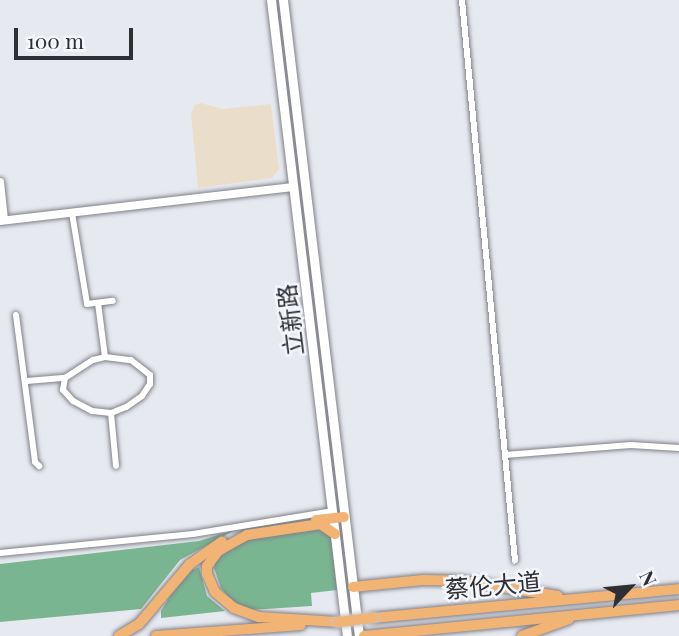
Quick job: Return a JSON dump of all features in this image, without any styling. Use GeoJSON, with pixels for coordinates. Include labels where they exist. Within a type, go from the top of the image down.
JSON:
{"type":"FeatureCollection","features":[{"type":"Feature","properties":{"kind":"highway"},"geometry":{"type":"LineString","coordinates":[[119,636],[139,624],[190,564],[229,538],[283,524],[337,515]]}},
{"type":"Feature","properties":{"kind":"highway"},"geometry":{"type":"LineString","coordinates":[[335,534],[320,524],[247,535],[218,551],[207,566],[207,574],[215,592],[234,608],[259,617],[338,622]]}},
{"type":"Feature","properties":{"kind":"highway"},"geometry":{"type":"LineString","coordinates":[[353,587],[423,580],[462,581],[575,598]]}},
{"type":"Feature","properties":{"kind":"highway","name":"蔡伦大道"},"geometry":{"type":"LineString","coordinates":[[338,622],[679,589]]}},
{"type":"Feature","properties":{"kind":"highway","name":"蔡伦大道"},"geometry":{"type":"LineString","coordinates":[[361,636],[679,604]]}},
{"type":"Feature","properties":{"kind":"highway"},"geometry":{"type":"LineString","coordinates":[[522,636],[588,613]]}},
{"type":"Feature","properties":{"kind":"highway"},"geometry":{"type":"LineString","coordinates":[[156,636],[338,622]]}},
{"type":"Feature","properties":{"kind":"main road","name":"立新路"},"geometry":{"type":"LineString","coordinates":[[271,0],[337,515],[361,636]]}},
{"type":"Feature","properties":{"kind":"main road","name":"立新路"},"geometry":{"type":"LineString","coordinates":[[283,0],[337,515],[335,534],[347,636]]}},
{"type":"Feature","properties":{"kind":"street"},"geometry":{"type":"LineString","coordinates":[[461,0],[515,561]]}},
{"type":"Feature","properties":{"kind":"street"},"geometry":{"type":"LineString","coordinates":[[0,182],[2,220],[293,187]]}},
{"type":"Feature","properties":{"kind":"street"},"geometry":{"type":"LineString","coordinates":[[72,213],[85,300],[87,304],[113,301]]}},
{"type":"Feature","properties":{"kind":"street"},"geometry":{"type":"LineString","coordinates":[[98,303],[105,357]]}},
{"type":"Feature","properties":{"kind":"street"},"geometry":{"type":"LineString","coordinates":[[16,315],[27,381],[35,462],[39,466]]}},
{"type":"Feature","properties":{"kind":"street"},"geometry":{"type":"LineString","coordinates":[[27,381],[65,378],[93,360],[105,357],[131,360],[150,375],[150,384],[142,396],[126,407],[111,412],[92,411],[72,401],[63,390],[65,378]]}},
{"type":"Feature","properties":{"kind":"street"},"geometry":{"type":"LineString","coordinates":[[111,412],[116,466]]}},
{"type":"Feature","properties":{"kind":"street"},"geometry":{"type":"LineString","coordinates":[[505,455],[631,445],[679,449]]}},
{"type":"Feature","properties":{"kind":"street"},"geometry":{"type":"LineString","coordinates":[[0,553],[193,534],[337,515]]}},
{"type":"Feature","properties":{"kind":"shaded area"},"geometry":{"type":"Polygon","coordinates":[[[201,103],[222,109],[271,104],[279,169],[272,178],[198,188],[191,114],[195,105],[201,103]]]}},
{"type":"Feature","properties":{"kind":"green space"},"geometry":{"type":"Polygon","coordinates":[[[237,529],[180,560],[141,609],[0,622],[0,564],[199,541],[237,529]]]}},
{"type":"Feature","properties":{"kind":"green space"},"geometry":{"type":"Polygon","coordinates":[[[323,529],[331,533],[337,590],[311,593],[312,606],[250,610],[231,600],[221,588],[214,568],[216,560],[243,540],[323,529]]]}},
{"type":"Feature","properties":{"kind":"green space"},"geometry":{"type":"Polygon","coordinates":[[[199,567],[207,596],[225,611],[161,618],[161,611],[170,596],[192,570],[199,567]]]}}]}
